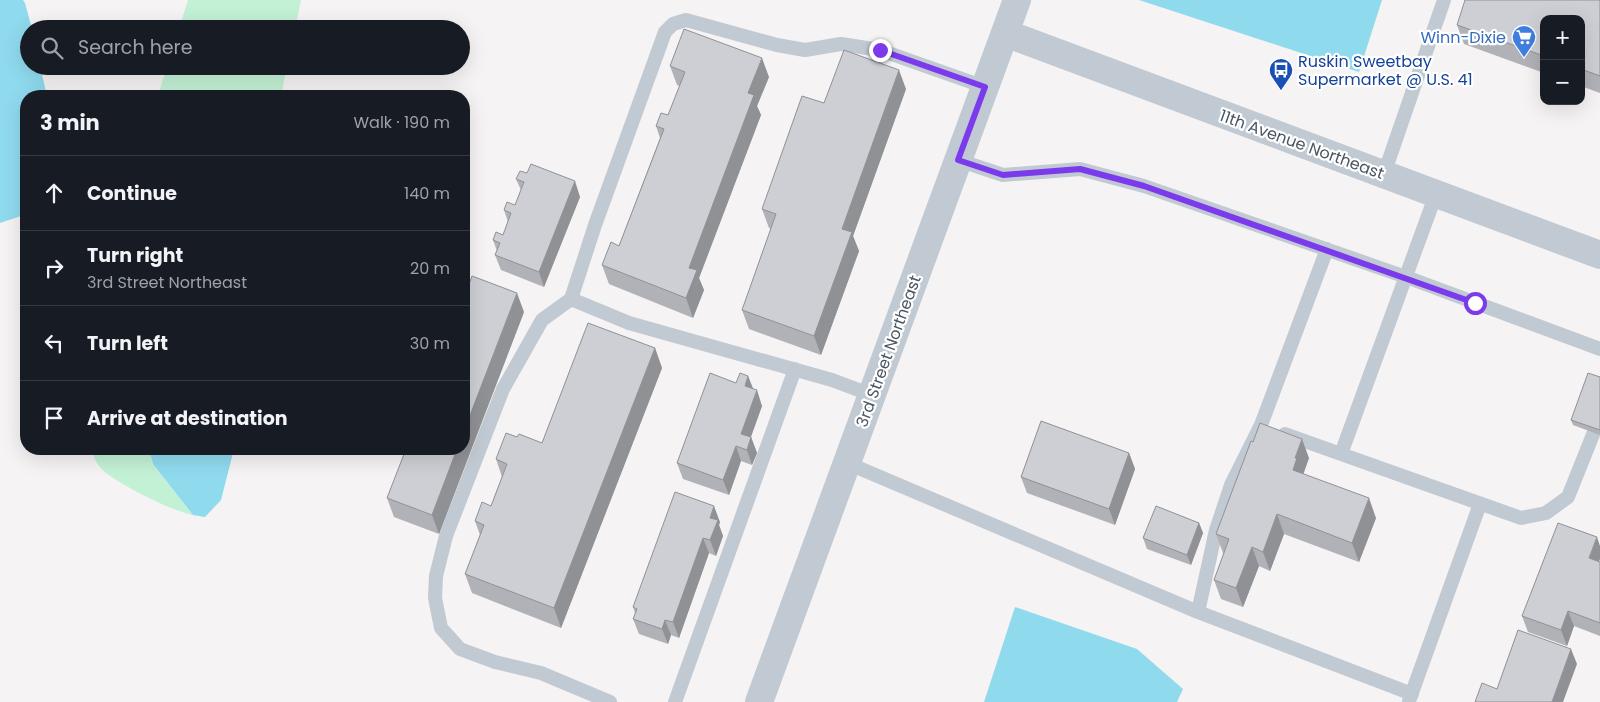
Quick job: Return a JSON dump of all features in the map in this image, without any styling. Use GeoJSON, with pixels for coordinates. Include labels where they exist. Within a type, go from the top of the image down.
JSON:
{"type":"FeatureCollection","features":[{"type":"Feature","properties":{"kind":"street","name":"3rd Street Northeast"},"geometry":{"type":"LineString","coordinates":[[759,702],[1017,0]]}},
{"type":"Feature","properties":{"kind":"street","name":"11th Avenue Northeast"},"geometry":{"type":"LineString","coordinates":[[1004,33],[1600,255]]}},
{"type":"Feature","properties":{"kind":"lane"},"geometry":{"type":"LineString","coordinates":[[1384,174],[1444,0]]}},
{"type":"Feature","properties":{"kind":"lane"},"geometry":{"type":"LineString","coordinates":[[610,702],[541,673],[495,662],[460,649],[441,628],[435,598],[436,576],[446,536],[503,389],[542,320],[570,299],[665,32],[673,24],[686,20],[778,45],[805,50],[841,44],[880,50],[985,87]]}},
{"type":"Feature","properties":{"kind":"lane"},"geometry":{"type":"LineString","coordinates":[[958,160],[1003,175],[1080,169],[1144,186],[1406,277],[1600,349]]}},
{"type":"Feature","properties":{"kind":"lane"},"geometry":{"type":"LineString","coordinates":[[1341,454],[1436,194]]}},
{"type":"Feature","properties":{"kind":"lane"},"geometry":{"type":"LineString","coordinates":[[1198,612],[1216,530],[1232,485],[1261,425],[1327,250]]}},
{"type":"Feature","properties":{"kind":"lane"},"geometry":{"type":"LineString","coordinates":[[570,299],[629,323],[832,380],[872,396]]}},
{"type":"Feature","properties":{"kind":"lane"},"geometry":{"type":"LineString","coordinates":[[675,702],[795,369]]}},
{"type":"Feature","properties":{"kind":"lane"},"geometry":{"type":"LineString","coordinates":[[1261,425],[1521,518],[1546,513],[1562,504],[1573,487],[1594,432]]}},
{"type":"Feature","properties":{"kind":"lane"},"geometry":{"type":"LineString","coordinates":[[847,463],[1198,612],[1411,698],[1480,504]]}},
{"type":"Feature","properties":{"kind":"green space"},"geometry":{"type":"Polygon","coordinates":[[[188,0],[301,0],[297,20],[182,20],[188,0]]]}},
{"type":"Feature","properties":{"kind":"green space"},"geometry":{"type":"Polygon","coordinates":[[[164,75],[285,75],[282,90],[160,90],[164,75]]]}},
{"type":"Feature","properties":{"kind":"green space"},"geometry":{"type":"Polygon","coordinates":[[[93,455],[151,455],[153,464],[193,515],[158,502],[116,480],[96,462],[93,455]]]}},
{"type":"Feature","properties":{"kind":"water"},"geometry":{"type":"Polygon","coordinates":[[[0,0],[23,0],[30,20],[20,20],[20,75],[42,75],[46,90],[20,90],[20,216],[0,223],[0,0]]]}},
{"type":"Feature","properties":{"kind":"water"},"geometry":{"type":"Polygon","coordinates":[[[1139,0],[1382,0],[1359,72],[1139,0]]]}},
{"type":"Feature","properties":{"kind":"water"},"geometry":{"type":"Polygon","coordinates":[[[151,455],[232,455],[221,500],[205,517],[193,515],[153,464],[151,455]]]}},
{"type":"Feature","properties":{"kind":"water"},"geometry":{"type":"Polygon","coordinates":[[[1015,607],[1137,649],[1183,689],[1177,702],[984,702],[1015,607]]]}},
{"type":"Feature","properties":{"kind":"building","name":"Winn-Dixie"},"geometry":{"type":"Polygon","coordinates":[[[1465,0],[1600,0],[1600,76],[1585,70],[1585,15],[1540,15],[1540,55],[1457,25],[1465,0]]]}},
{"type":"Feature","properties":{"kind":"building"},"geometry":{"type":"Polygon","coordinates":[[[684,29],[762,58],[748,93],[754,95],[689,268],[697,270],[686,298],[602,265],[611,242],[619,246],[664,129],[656,126],[661,113],[668,115],[685,72],[670,66],[684,29]]]}},
{"type":"Feature","properties":{"kind":"building"},"geometry":{"type":"Polygon","coordinates":[[[844,50],[899,70],[842,229],[852,232],[814,336],[742,310],[776,214],[762,209],[802,96],[824,103],[844,50]]]}},
{"type":"Feature","properties":{"kind":"building"},"geometry":{"type":"Polygon","coordinates":[[[531,164],[575,181],[539,272],[495,255],[500,243],[493,240],[496,232],[503,235],[511,213],[504,210],[507,202],[515,205],[524,182],[516,179],[520,171],[527,173],[531,164]]]}},
{"type":"Feature","properties":{"kind":"building"},"geometry":{"type":"Polygon","coordinates":[[[472,276],[517,293],[470,415],[470,282],[472,276]]]}},
{"type":"Feature","properties":{"kind":"building"},"geometry":{"type":"Polygon","coordinates":[[[588,323],[655,348],[554,608],[465,574],[484,525],[475,521],[482,502],[491,506],[507,464],[496,459],[506,433],[517,437],[519,434],[542,443],[588,323]]]}},
{"type":"Feature","properties":{"kind":"building"},"geometry":{"type":"Polygon","coordinates":[[[710,373],[736,383],[740,373],[748,376],[745,386],[757,390],[741,434],[751,437],[747,450],[736,446],[723,480],[677,463],[710,373]]]}},
{"type":"Feature","properties":{"kind":"building"},"geometry":{"type":"Polygon","coordinates":[[[1588,373],[1600,377],[1600,430],[1571,420],[1588,373]]]}},
{"type":"Feature","properties":{"kind":"building"},"geometry":{"type":"Polygon","coordinates":[[[1041,421],[1129,453],[1109,509],[1021,477],[1041,421]]]}},
{"type":"Feature","properties":{"kind":"building"},"geometry":{"type":"Polygon","coordinates":[[[1260,423],[1302,439],[1293,470],[1369,498],[1352,543],[1277,514],[1263,552],[1252,547],[1236,588],[1214,580],[1229,539],[1216,534],[1251,441],[1253,442],[1260,423]]]}},
{"type":"Feature","properties":{"kind":"building"},"geometry":{"type":"Polygon","coordinates":[[[404,455],[455,455],[432,515],[387,498],[404,455]]]}},
{"type":"Feature","properties":{"kind":"building"},"geometry":{"type":"Polygon","coordinates":[[[675,492],[714,506],[710,518],[718,520],[710,540],[703,538],[673,622],[665,620],[662,629],[633,619],[637,609],[633,607],[675,492]]]}},
{"type":"Feature","properties":{"kind":"building"},"geometry":{"type":"Polygon","coordinates":[[[1156,506],[1199,523],[1187,555],[1143,538],[1156,506]]]}},
{"type":"Feature","properties":{"kind":"building"},"geometry":{"type":"Polygon","coordinates":[[[1558,523],[1597,537],[1589,558],[1600,562],[1600,623],[1568,611],[1561,630],[1522,616],[1558,523]]]}},
{"type":"Feature","properties":{"kind":"building"},"geometry":{"type":"Polygon","coordinates":[[[1518,630],[1571,649],[1552,702],[1475,702],[1482,683],[1497,689],[1518,630]]]}},
{"type":"Feature","properties":{"kind":"place","name":"Winn-Dixie"},"geometry":{"type":"Point","coordinates":[1524,58]}},
{"type":"Feature","properties":{"kind":"place","name":"Ruskin Sweetbay Supermarket @ U.S. 41"},"geometry":{"type":"Point","coordinates":[1281,91]}},
{"type":"Feature","properties":{"kind":"route"},"geometry":{"type":"LineString","coordinates":[[880,50],[985,87],[958,160],[1003,175],[1080,169],[1144,186],[1406,277],[1475,303]]}}]}
